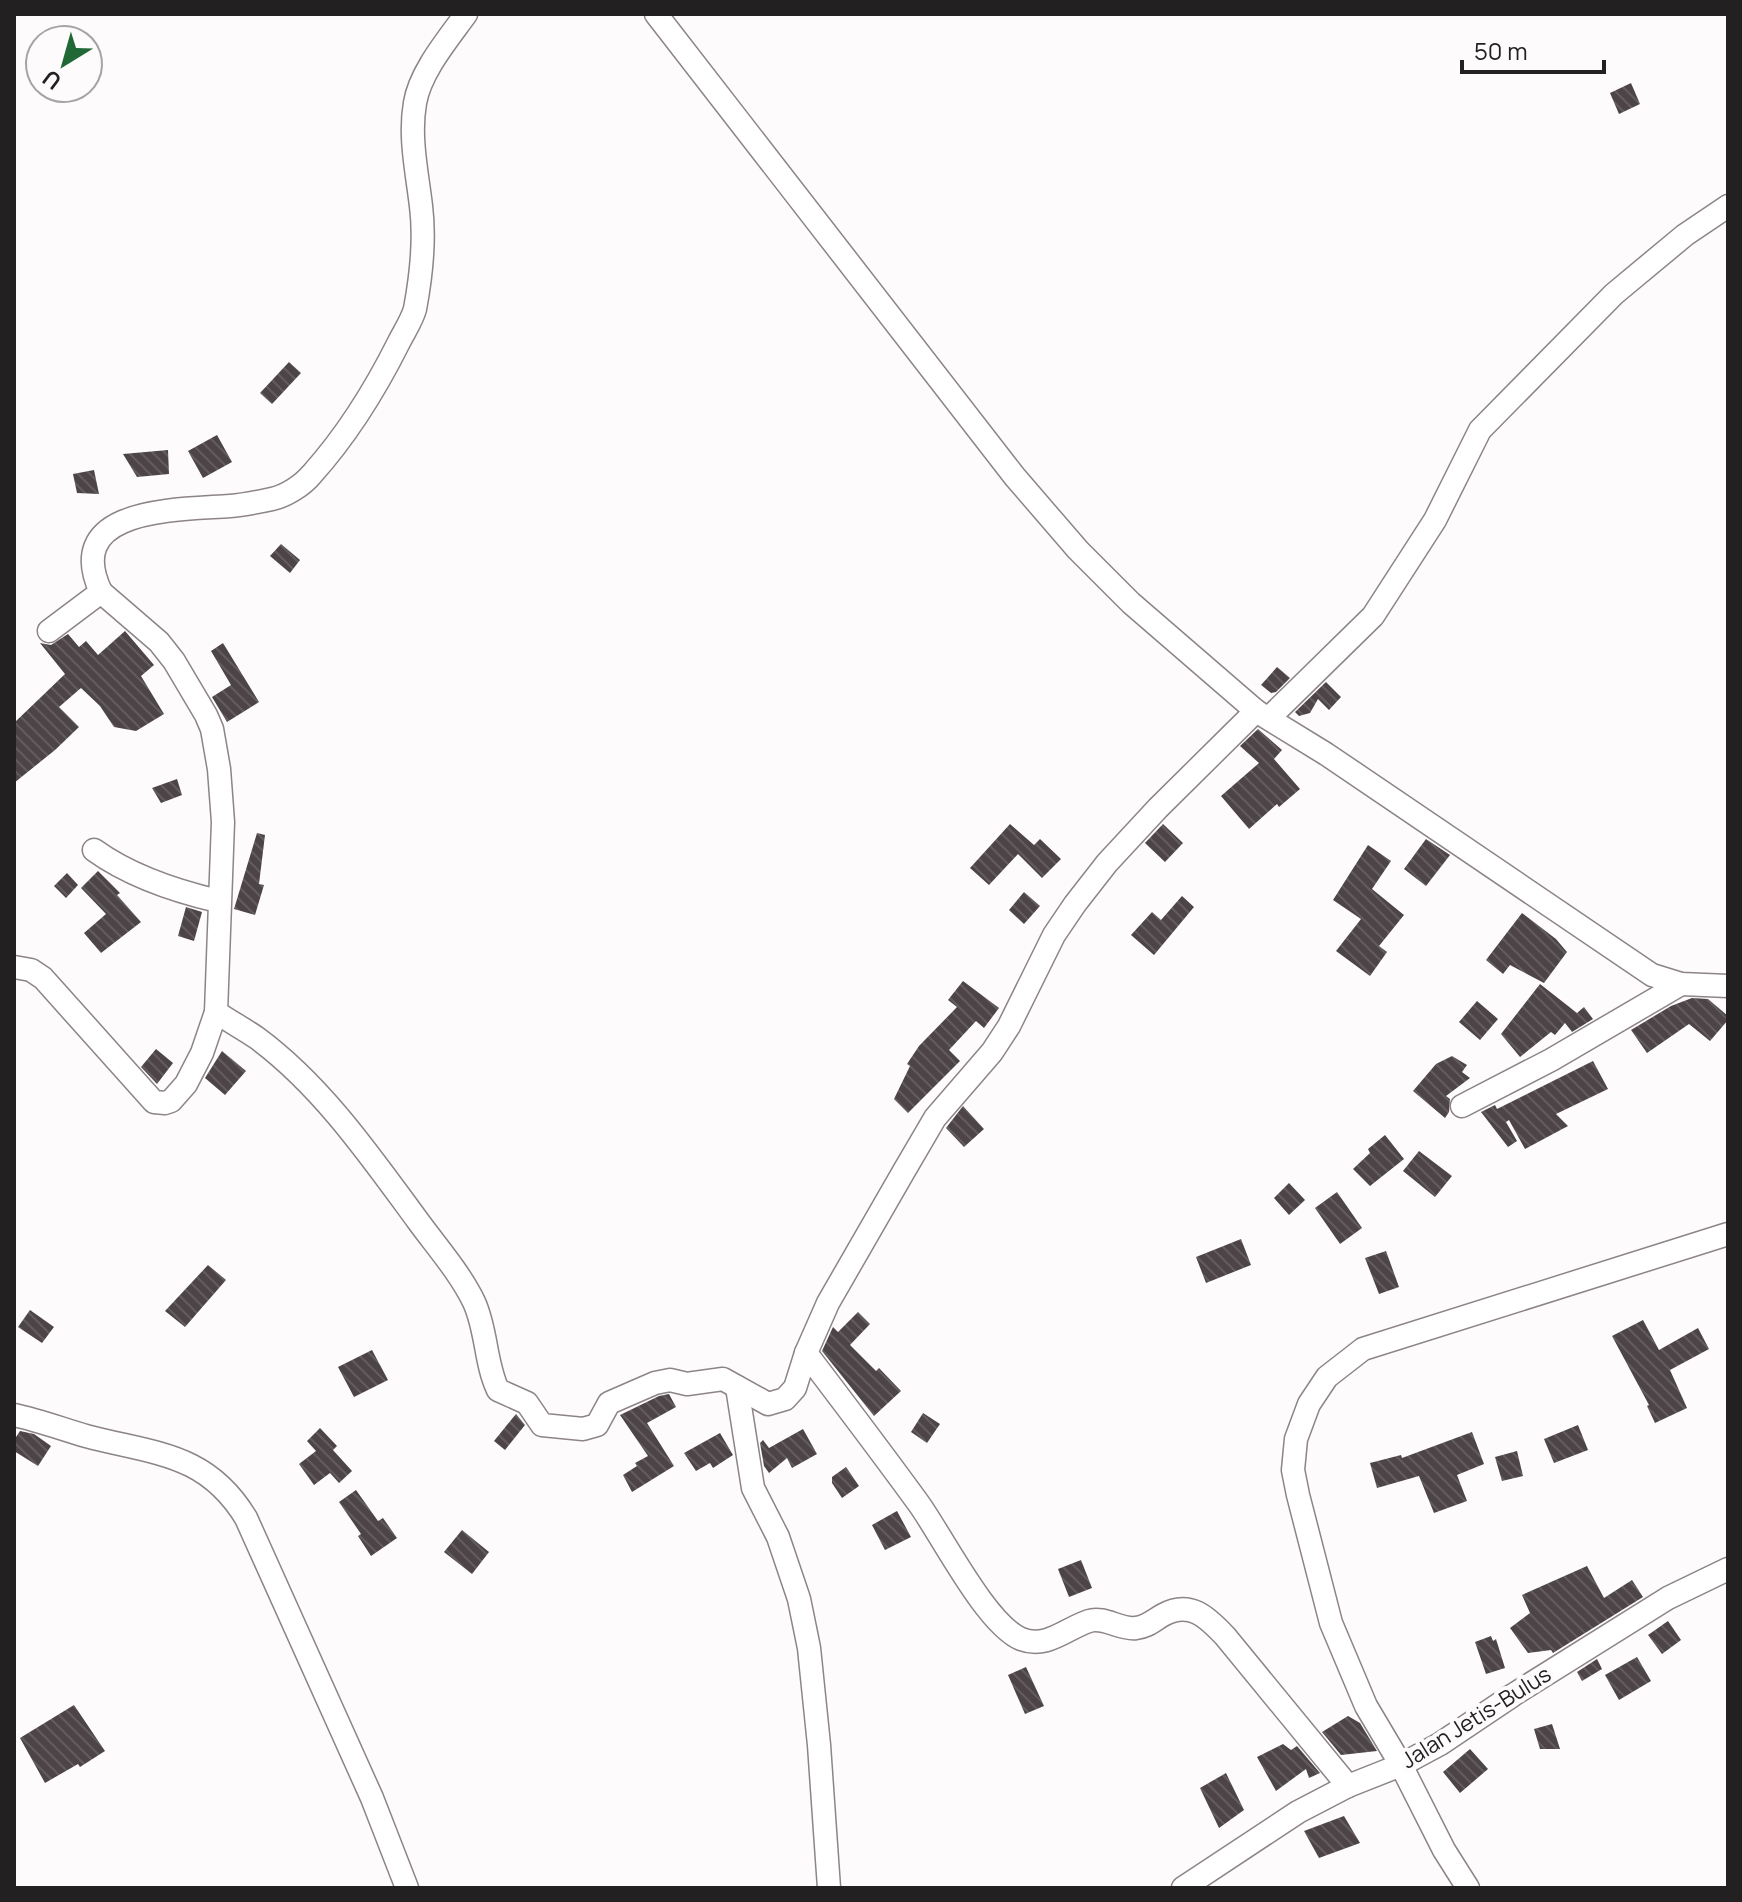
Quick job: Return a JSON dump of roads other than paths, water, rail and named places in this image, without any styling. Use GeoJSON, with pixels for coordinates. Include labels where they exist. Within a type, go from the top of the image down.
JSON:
{"type":"FeatureCollection","features":[{"type":"Feature","properties":{"kind":"street"},"geometry":{"type":"LineString","coordinates":[[14,967],[31,970],[43,978],[141,1089],[159,1103],[171,1101],[186,1084],[202,1053],[216,1012],[223,822],[219,769],[212,729],[167,651],[143,626],[101,592],[92,572],[94,547],[104,533],[123,522],[163,509],[232,506],[274,499],[299,487],[311,476],[361,407],[389,362],[414,312],[422,210],[414,155],[415,101],[436,56],[466,14]]}},
{"type":"Feature","properties":{"kind":"street"},"geometry":{"type":"LineString","coordinates":[[656,14],[1015,477],[1078,550],[1131,603],[1263,715],[1326,754],[1652,975],[1681,984],[1728,986]]}},
{"type":"Feature","properties":{"kind":"street"},"geometry":{"type":"LineString","coordinates":[[216,1012],[258,1038],[303,1079],[363,1147],[472,1298],[485,1334],[498,1390],[527,1403],[542,1425],[583,1429],[597,1425],[609,1403],[655,1383],[670,1380],[687,1384],[723,1379],[768,1404],[777,1403],[790,1396],[795,1388],[806,1353],[828,1303],[935,1118],[992,1052],[1009,1026],[1047,948],[1075,904],[1107,863],[1158,808],[1373,616],[1435,520],[1480,430],[1614,294],[1685,235],[1728,206]]}},
{"type":"Feature","properties":{"kind":"street"},"geometry":{"type":"LineString","coordinates":[[49,631],[101,592]]}},
{"type":"Feature","properties":{"kind":"street"},"geometry":{"type":"LineString","coordinates":[[94,850],[126,870],[185,893],[218,901]]}},
{"type":"Feature","properties":{"kind":"street"},"geometry":{"type":"LineString","coordinates":[[1462,1106],[1551,1060],[1681,984]]}},
{"type":"Feature","properties":{"kind":"street"},"geometry":{"type":"LineString","coordinates":[[1468,1888],[1366,1706],[1331,1623],[1293,1470],[1296,1439],[1309,1404],[1327,1377],[1363,1349],[1728,1234]]}},
{"type":"Feature","properties":{"kind":"street"},"geometry":{"type":"LineString","coordinates":[[806,1353],[921,1507],[951,1558],[1006,1629],[1018,1638],[1036,1643],[1052,1639],[1091,1620],[1137,1628],[1172,1611],[1187,1608],[1197,1611],[1225,1636],[1348,1786]]}},
{"type":"Feature","properties":{"kind":"street"},"geometry":{"type":"LineString","coordinates":[[737,1387],[753,1488],[778,1537],[799,1599],[809,1648],[829,1888]]}},
{"type":"Feature","properties":{"kind":"street"},"geometry":{"type":"LineString","coordinates":[[14,1415],[176,1458],[207,1473],[230,1494],[246,1518],[372,1798],[407,1888]]}},
{"type":"Feature","properties":{"kind":"street","name":"Jalan Jetis-Bulus"},"geometry":{"type":"LineString","coordinates":[[1183,1888],[1298,1812],[1440,1744],[1668,1598],[1728,1569]]}}]}
